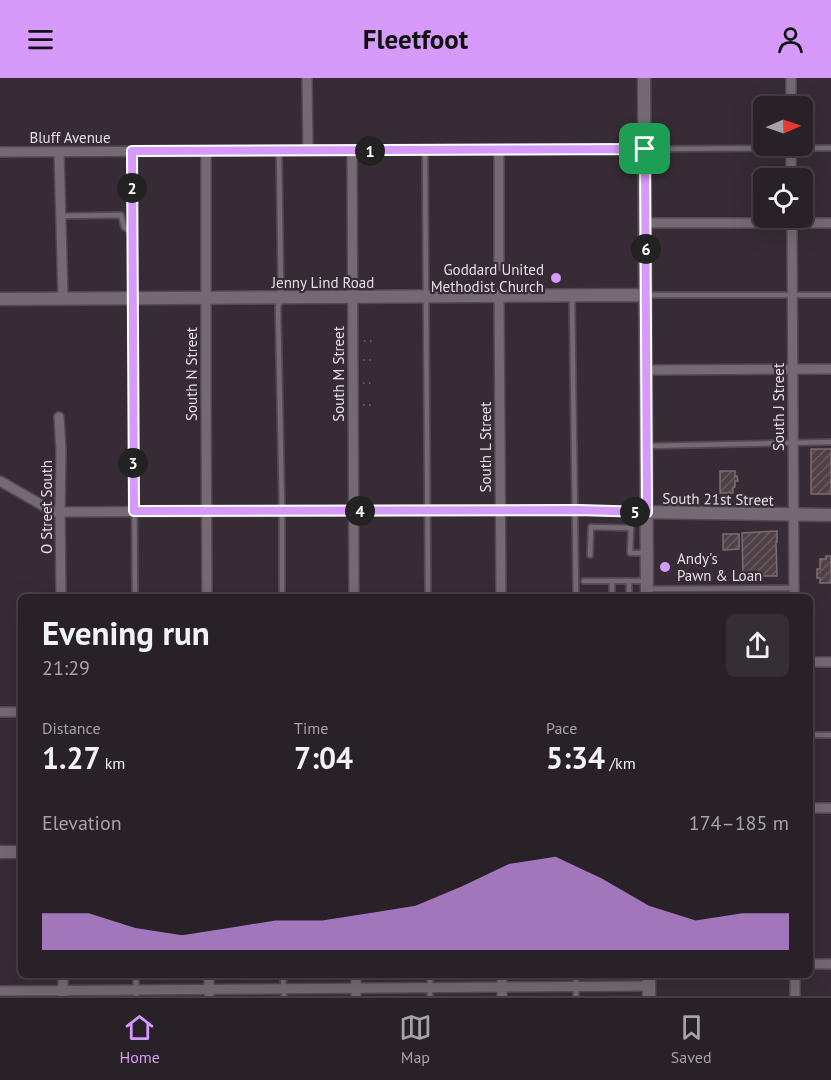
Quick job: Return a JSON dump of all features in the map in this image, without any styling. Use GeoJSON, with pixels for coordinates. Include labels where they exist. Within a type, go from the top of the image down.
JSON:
{"type":"FeatureCollection","features":[{"type":"Feature","properties":{"kind":"street"},"geometry":{"type":"LineString","coordinates":[[307,78],[308,151]]}},
{"type":"Feature","properties":{"kind":"street"},"geometry":{"type":"LineString","coordinates":[[644,78],[647,589]]}},
{"type":"Feature","properties":{"kind":"street"},"geometry":{"type":"LineString","coordinates":[[791,78],[791,96]]}},
{"type":"Feature","properties":{"kind":"street","name":"Bluff Avenue"},"geometry":{"type":"LineString","coordinates":[[0,152],[645,149]]}},
{"type":"Feature","properties":{"kind":"street"},"geometry":{"type":"LineString","coordinates":[[499,150],[499,266]]}},
{"type":"Feature","properties":{"kind":"street","name":"South N Street"},"geometry":{"type":"LineString","coordinates":[[206,151],[207,594]]}},
{"type":"Feature","properties":{"kind":"street","name":"South M Street"},"geometry":{"type":"LineString","coordinates":[[352,151],[354,594]]}},
{"type":"Feature","properties":{"kind":"street"},"geometry":{"type":"LineString","coordinates":[[59,152],[63,298]]}},
{"type":"Feature","properties":{"kind":"street"},"geometry":{"type":"LineString","coordinates":[[645,223],[753,221]]}},
{"type":"Feature","properties":{"kind":"street"},"geometry":{"type":"LineString","coordinates":[[813,222],[831,223]]}},
{"type":"Feature","properties":{"kind":"street","name":"South J Street"},"geometry":{"type":"LineString","coordinates":[[791,228],[794,592]]}},
{"type":"Feature","properties":{"kind":"street","name":"Jenny Lind Road"},"geometry":{"type":"LineString","coordinates":[[0,298],[646,295]]}},
{"type":"Feature","properties":{"kind":"street","name":"South L Street"},"geometry":{"type":"LineString","coordinates":[[499,296],[501,594]]}},
{"type":"Feature","properties":{"kind":"street"},"geometry":{"type":"LineString","coordinates":[[646,370],[831,369]]}},
{"type":"Feature","properties":{"kind":"street","name":"O Street South"},"geometry":{"type":"LineString","coordinates":[[59,417],[61,594]]}},
{"type":"Feature","properties":{"kind":"street","name":"South 21st Street"},"geometry":{"type":"LineString","coordinates":[[0,481],[54,512],[575,510],[831,515]]}},
{"type":"Feature","properties":{"kind":"street"},"geometry":{"type":"LineString","coordinates":[[813,662],[831,662]]}},
{"type":"Feature","properties":{"kind":"street"},"geometry":{"type":"LineString","coordinates":[[0,712],[18,712]]}},
{"type":"Feature","properties":{"kind":"street"},"geometry":{"type":"LineString","coordinates":[[813,808],[831,808]]}},
{"type":"Feature","properties":{"kind":"street"},"geometry":{"type":"LineString","coordinates":[[0,852],[18,852]]}},
{"type":"Feature","properties":{"kind":"street"},"geometry":{"type":"LineString","coordinates":[[813,964],[831,964]]}},
{"type":"Feature","properties":{"kind":"street"},"geometry":{"type":"LineString","coordinates":[[63,978],[63,994]]}},
{"type":"Feature","properties":{"kind":"street"},"geometry":{"type":"LineString","coordinates":[[795,978],[795,996]]}},
{"type":"Feature","properties":{"kind":"street"},"geometry":{"type":"LineString","coordinates":[[0,992],[63,994],[502,992],[576,991],[649,986]]}},
{"type":"Feature","properties":{"kind":"lane"},"geometry":{"type":"LineString","coordinates":[[645,149],[753,148]]}},
{"type":"Feature","properties":{"kind":"lane"},"geometry":{"type":"LineString","coordinates":[[813,148],[831,148]]}},
{"type":"Feature","properties":{"kind":"lane"},"geometry":{"type":"LineString","coordinates":[[132,151],[135,594]]}},
{"type":"Feature","properties":{"kind":"lane"},"geometry":{"type":"LineString","coordinates":[[279,151],[281,297],[278,307],[282,594]]}},
{"type":"Feature","properties":{"kind":"lane"},"geometry":{"type":"LineString","coordinates":[[425,151],[428,594]]}},
{"type":"Feature","properties":{"kind":"lane"},"geometry":{"type":"LineString","coordinates":[[61,216],[121,215],[124,227],[132,232]]}},
{"type":"Feature","properties":{"kind":"lane"},"geometry":{"type":"LineString","coordinates":[[572,295],[576,594]]}},
{"type":"Feature","properties":{"kind":"lane"},"geometry":{"type":"LineString","coordinates":[[646,295],[831,295]]}},
{"type":"Feature","properties":{"kind":"lane"},"geometry":{"type":"LineString","coordinates":[[647,446],[831,441]]}},
{"type":"Feature","properties":{"kind":"lane"},"geometry":{"type":"LineString","coordinates":[[590,555],[592,511]]}},
{"type":"Feature","properties":{"kind":"lane"},"geometry":{"type":"LineString","coordinates":[[591,527],[647,529]]}},
{"type":"Feature","properties":{"kind":"lane"},"geometry":{"type":"LineString","coordinates":[[631,528],[630,553],[647,553]]}},
{"type":"Feature","properties":{"kind":"lane"},"geometry":{"type":"LineString","coordinates":[[584,581],[629,581],[647,589],[794,592]]}},
{"type":"Feature","properties":{"kind":"lane"},"geometry":{"type":"LineString","coordinates":[[612,581],[612,594]]}},
{"type":"Feature","properties":{"kind":"lane"},"geometry":{"type":"LineString","coordinates":[[629,581],[629,594]]}},
{"type":"Feature","properties":{"kind":"lane"},"geometry":{"type":"LineString","coordinates":[[813,735],[831,735]]}},
{"type":"Feature","properties":{"kind":"lane"},"geometry":{"type":"LineString","coordinates":[[283,978],[284,993]]}},
{"type":"Feature","properties":{"kind":"path"},"geometry":{"type":"LineString","coordinates":[[364,341],[373,341]]}},
{"type":"Feature","properties":{"kind":"building"},"geometry":{"type":"Polygon","coordinates":[[[811,449],[831,449],[831,494],[811,494],[811,449]]]}},
{"type":"Feature","properties":{"kind":"building"},"geometry":{"type":"Polygon","coordinates":[[[720,471],[735,471],[738,481],[735,481],[733,493],[720,493],[720,471]]]}},
{"type":"Feature","properties":{"kind":"building"},"geometry":{"type":"Polygon","coordinates":[[[777,531],[777,576],[743,576],[742,533],[777,531]]]}},
{"type":"Feature","properties":{"kind":"building"},"geometry":{"type":"Polygon","coordinates":[[[723,534],[739,534],[739,549],[723,550],[723,534]]]}},
{"type":"Feature","properties":{"kind":"building"},"geometry":{"type":"Polygon","coordinates":[[[826,556],[831,556],[831,583],[820,583],[820,578],[817,578],[817,569],[820,569],[820,559],[826,559],[826,556]]]}},
{"type":"Feature","properties":{"kind":"place","name":"Goddard United Methodist Church"},"geometry":{"type":"Point","coordinates":[556,278]}},
{"type":"Feature","properties":{"kind":"place","name":"Andy's Pawn & Loan"},"geometry":{"type":"Point","coordinates":[665,567]}},
{"type":"Feature","properties":{"kind":"route"},"geometry":{"type":"LineString","coordinates":[[645,149],[647,512],[578,510],[134,511],[132,151],[645,149]]}}]}
